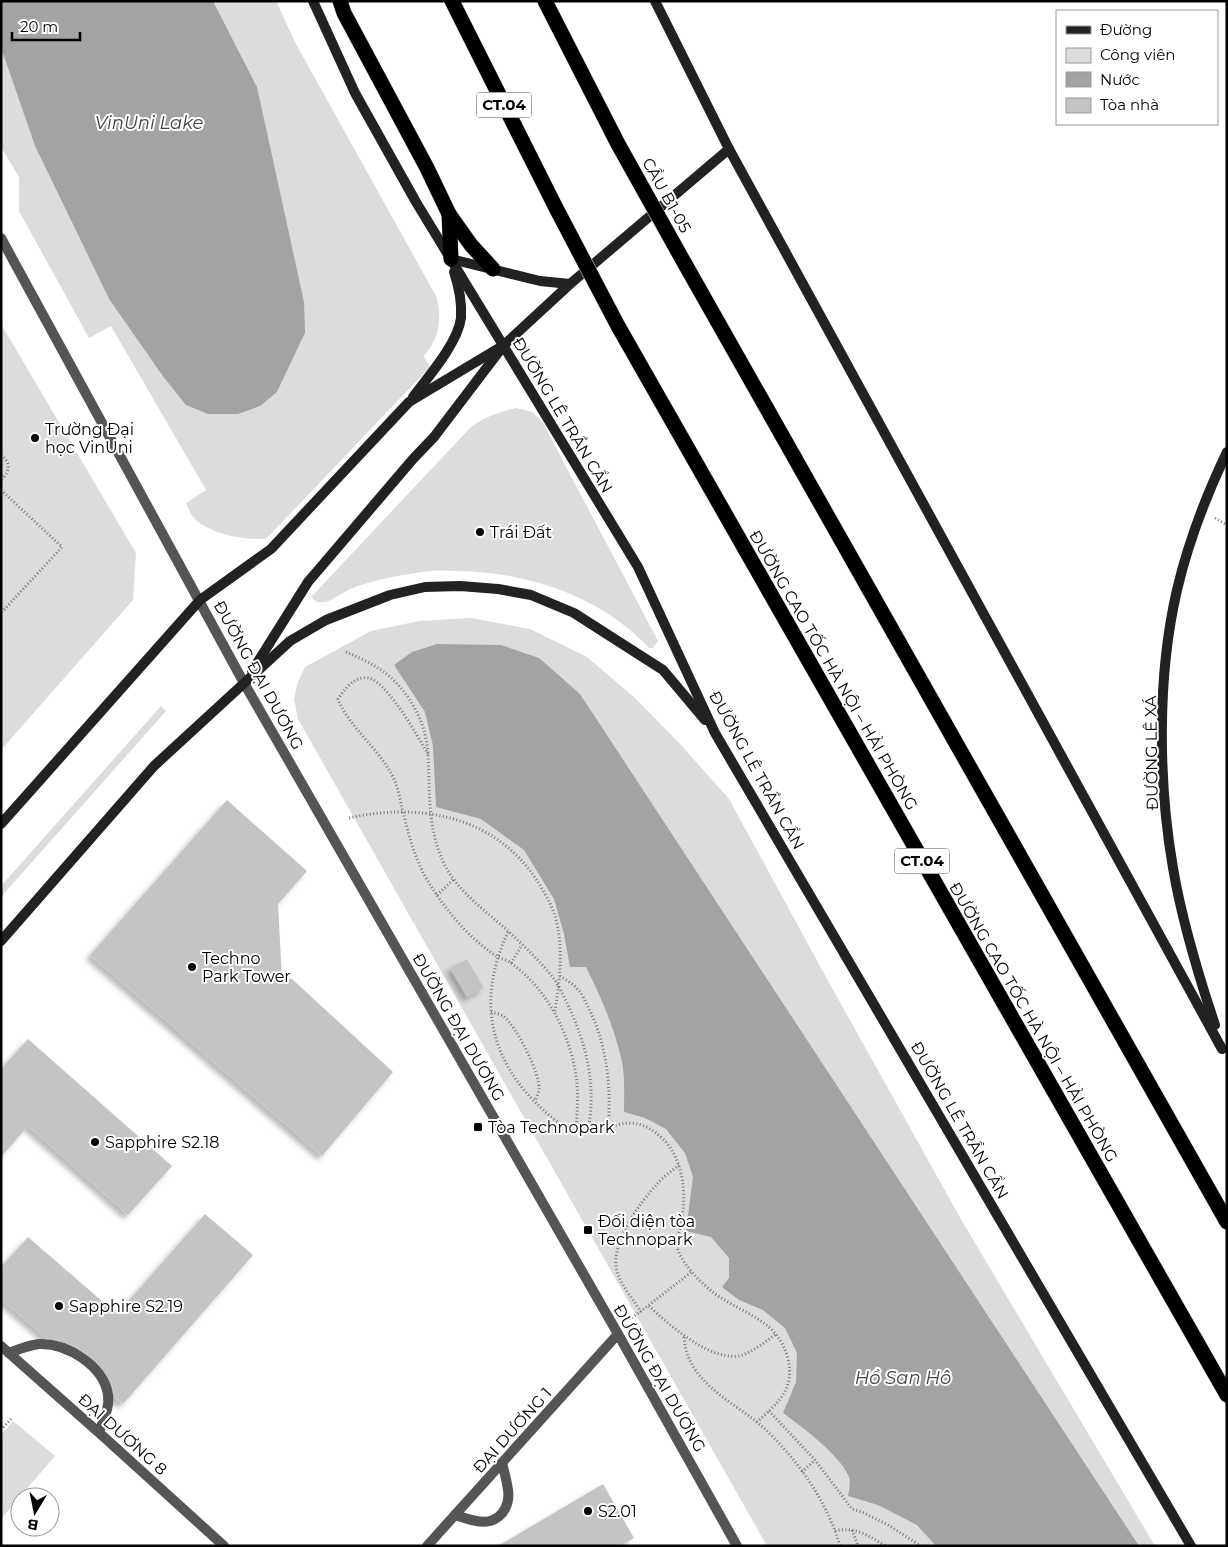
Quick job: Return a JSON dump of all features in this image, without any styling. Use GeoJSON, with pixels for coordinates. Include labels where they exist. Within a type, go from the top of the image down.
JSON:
{"type":"FeatureCollection","features":[{"type":"Feature","properties":{"kind":"highway"},"geometry":{"type":"LineString","coordinates":[[340,1],[348,21],[427,168],[449,214],[471,245],[493,269]]}},
{"type":"Feature","properties":{"kind":"highway","name":"ĐƯỜNG CAO TỐC HÀ NỘI – HẢI PHÒNG"},"geometry":{"type":"LineString","coordinates":[[452,1],[556,208],[618,326],[1227,1395]]}},
{"type":"Feature","properties":{"kind":"highway","name":"CẦU B1-05"},"geometry":{"type":"LineString","coordinates":[[545,1],[618,144],[685,264],[1227,1222]]}},
{"type":"Feature","properties":{"kind":"highway"},"geometry":{"type":"LineString","coordinates":[[449,214],[451,259]]}},
{"type":"Feature","properties":{"kind":"main road","name":"ĐƯỜNG LÊ TRẦN CẨN"},"geometry":{"type":"LineString","coordinates":[[313,1],[355,93],[416,202],[638,567],[715,733],[1192,1546]]}},
{"type":"Feature","properties":{"kind":"main road"},"geometry":{"type":"LineString","coordinates":[[654,1],[729,148],[1225,1052]]}},
{"type":"Feature","properties":{"kind":"main road"},"geometry":{"type":"LineString","coordinates":[[244,683],[308,582],[434,437],[504,345],[570,284],[729,148]]}},
{"type":"Feature","properties":{"kind":"main road"},"geometry":{"type":"LineString","coordinates":[[1,824],[200,600],[271,548],[409,402],[454,339],[461,319],[460,294],[451,259],[540,281],[570,284]]}},
{"type":"Feature","properties":{"kind":"main road"},"geometry":{"type":"LineString","coordinates":[[409,402],[504,345]]}},
{"type":"Feature","properties":{"kind":"main road","name":"ĐƯỜNG LÊ XÁ"},"geometry":{"type":"LineString","coordinates":[[1225,1052],[1204,993],[1173,869],[1165,801],[1163,729],[1166,659],[1177,590],[1198,519],[1227,452]]}},
{"type":"Feature","properties":{"kind":"main road"},"geometry":{"type":"LineString","coordinates":[[1,942],[154,766],[290,641],[326,620],[390,595],[425,587],[460,586],[498,589],[531,596],[574,613],[663,670],[715,733]]}},
{"type":"Feature","properties":{"kind":"street","name":"ĐƯỜNG ĐẠI DƯƠNG"},"geometry":{"type":"LineString","coordinates":[[2,239],[244,683],[618,1334],[737,1546]]}},
{"type":"Feature","properties":{"kind":"street","name":"ĐẠI DƯƠNG 1"},"geometry":{"type":"LineString","coordinates":[[427,1546],[618,1334]]}},
{"type":"Feature","properties":{"kind":"street"},"geometry":{"type":"LineString","coordinates":[[5,1349],[24,1348],[40,1344],[64,1348],[91,1365],[104,1380],[108,1395],[108,1408],[99,1432]]}},
{"type":"Feature","properties":{"kind":"street","name":"ĐẠI DƯƠNG 8"},"geometry":{"type":"LineString","coordinates":[[5,1349],[224,1546]]}},
{"type":"Feature","properties":{"kind":"street"},"geometry":{"type":"LineString","coordinates":[[455,1515],[474,1520],[490,1521],[503,1513],[508,1503],[508,1490],[502,1462]]}},
{"type":"Feature","properties":{"kind":"path"},"geometry":{"type":"LineString","coordinates":[[1,455],[6,459],[8,468],[8,472],[1,480]]}},
{"type":"Feature","properties":{"kind":"path"},"geometry":{"type":"LineString","coordinates":[[1,490],[62,546],[1,613]]}},
{"type":"Feature","properties":{"kind":"path"},"geometry":{"type":"LineString","coordinates":[[346,652],[367,662],[388,676],[406,696],[423,724],[428,754],[428,782],[435,839],[447,869],[463,890],[522,945],[559,987],[581,1036],[589,1064],[592,1089],[588,1132]]}},
{"type":"Feature","properties":{"kind":"path"},"geometry":{"type":"LineString","coordinates":[[428,754],[391,696],[375,680],[366,678],[356,680],[346,688],[338,699],[342,709],[383,759],[395,780],[417,862],[450,913],[476,939],[498,957],[511,963],[535,986],[555,1012],[568,1042],[576,1076],[578,1105],[576,1132]]}},
{"type":"Feature","properties":{"kind":"path"},"geometry":{"type":"LineString","coordinates":[[349,818],[403,811],[431,814],[459,820],[484,831],[511,849],[528,868],[544,891],[555,916],[559,940],[560,976],[555,1012]]}},
{"type":"Feature","properties":{"kind":"path"},"geometry":{"type":"LineString","coordinates":[[437,894],[454,879]]}},
{"type":"Feature","properties":{"kind":"path"},"geometry":{"type":"LineString","coordinates":[[508,932],[498,957],[491,987],[493,1027],[500,1051],[512,1073],[535,1101],[565,1127],[576,1132],[588,1132],[627,1122],[654,1130],[674,1153],[679,1165],[683,1192],[681,1226],[677,1237],[678,1249],[693,1271],[715,1293],[756,1317],[776,1334],[786,1352],[790,1369],[788,1387],[778,1402],[757,1422]]}},
{"type":"Feature","properties":{"kind":"path"},"geometry":{"type":"LineString","coordinates":[[511,963],[522,945]]}},
{"type":"Feature","properties":{"kind":"path"},"geometry":{"type":"LineString","coordinates":[[560,976],[579,990],[590,1011],[601,1040],[608,1079],[610,1106],[608,1127]]}},
{"type":"Feature","properties":{"kind":"path"},"geometry":{"type":"LineString","coordinates":[[491,1012],[502,1015],[514,1027],[525,1048],[536,1073],[540,1089],[535,1101]]}},
{"type":"Feature","properties":{"kind":"path"},"geometry":{"type":"LineString","coordinates":[[641,1312],[618,1275],[616,1261],[619,1245],[631,1218],[645,1198],[659,1181],[679,1165]]}},
{"type":"Feature","properties":{"kind":"path"},"geometry":{"type":"LineString","coordinates":[[632,1318],[693,1271]]}},
{"type":"Feature","properties":{"kind":"path"},"geometry":{"type":"LineString","coordinates":[[649,1306],[684,1337],[704,1348],[726,1355],[741,1355],[757,1348],[776,1334]]}},
{"type":"Feature","properties":{"kind":"path"},"geometry":{"type":"LineString","coordinates":[[684,1337],[684,1346],[690,1362],[702,1378],[717,1394],[768,1432],[802,1472],[821,1500],[840,1546]]}},
{"type":"Feature","properties":{"kind":"path"},"geometry":{"type":"LineString","coordinates":[[769,1410],[815,1460],[852,1509],[888,1524],[921,1546]]}},
{"type":"Feature","properties":{"kind":"path"},"geometry":{"type":"LineString","coordinates":[[1,1430],[10,1419]]}},
{"type":"Feature","properties":{"kind":"path"},"geometry":{"type":"LineString","coordinates":[[802,1472],[815,1460]]}},
{"type":"Feature","properties":{"kind":"path"},"geometry":{"type":"LineString","coordinates":[[852,1530],[858,1546]]}},
{"type":"Feature","properties":{"kind":"path"},"geometry":{"type":"LineString","coordinates":[[835,1532],[857,1530],[885,1546]]}},
{"type":"Feature","properties":{"kind":"green space"},"geometry":{"type":"Polygon","coordinates":[[[213,1],[276,1],[296,44],[436,296],[439,312],[436,335],[424,356],[430,367],[267,538],[259,539],[249,539],[217,532],[199,523],[192,515],[186,503],[206,490],[111,326],[89,338],[19,211],[19,177],[1,147],[1,48],[35,146],[109,299],[162,375],[277,392],[305,333],[257,87],[213,1]]]}},
{"type":"Feature","properties":{"kind":"green space","name":"Trường Đại học VinUni"},"geometry":{"type":"Polygon","coordinates":[[[1,324],[136,553],[133,600],[1,750],[1,324]]]}},
{"type":"Feature","properties":{"kind":"green space"},"geometry":{"type":"Polygon","coordinates":[[[516,408],[532,412],[542,421],[658,641],[653,648],[649,648],[609,614],[586,601],[536,582],[484,572],[431,571],[400,575],[369,582],[350,589],[327,602],[318,602],[313,599],[312,596],[470,428],[492,415],[516,408]]]}},
{"type":"Feature","properties":{"kind":"green space"},"geometry":{"type":"Polygon","coordinates":[[[471,618],[530,629],[587,657],[634,697],[682,746],[729,799],[962,1221],[1155,1546],[767,1546],[298,719],[294,699],[298,682],[305,667],[371,631],[419,621],[471,618]]]}},
{"type":"Feature","properties":{"kind":"green space"},"geometry":{"type":"Polygon","coordinates":[[[161,706],[166,711],[1,897],[1,886],[161,706]]]}},
{"type":"Feature","properties":{"kind":"green space"},"geometry":{"type":"Polygon","coordinates":[[[13,1421],[55,1456],[28,1487],[10,1487],[10,1508],[1,1519],[1,1435],[13,1421]]]}},
{"type":"Feature","properties":{"kind":"water","name":"VinUni Lake"},"geometry":{"type":"Polygon","coordinates":[[[1,1],[213,1],[257,87],[304,302],[305,333],[277,392],[260,406],[238,414],[208,414],[186,405],[162,375],[109,299],[35,146],[1,48],[1,1]]]}},
{"type":"Feature","properties":{"kind":"water","name":"Hồ San Hô"},"geometry":{"type":"Polygon","coordinates":[[[437,644],[501,645],[539,658],[580,694],[1139,1546],[936,1546],[917,1525],[878,1505],[848,1496],[849,1477],[838,1460],[820,1442],[783,1413],[796,1382],[797,1353],[785,1328],[763,1310],[739,1300],[722,1287],[729,1278],[729,1258],[711,1237],[686,1231],[693,1177],[685,1153],[666,1129],[645,1118],[624,1112],[623,1068],[616,1037],[586,967],[570,967],[564,934],[554,899],[524,850],[481,819],[436,807],[433,746],[425,712],[394,665],[412,652],[437,644]]]}},
{"type":"Feature","properties":{"kind":"building","name":"Techno Park Tower"},"geometry":{"type":"Polygon","coordinates":[[[227,800],[307,871],[278,904],[282,979],[292,979],[393,1072],[322,1156],[90,955],[227,800]]]}},
{"type":"Feature","properties":{"kind":"building"},"geometry":{"type":"Polygon","coordinates":[[[467,959],[484,988],[467,997],[450,968],[467,959]]]}},
{"type":"Feature","properties":{"kind":"building","name":"Sapphire S2.18"},"geometry":{"type":"Polygon","coordinates":[[[28,1039],[172,1166],[128,1215],[28,1126],[1,1157],[1,1069],[28,1039]]]}},
{"type":"Feature","properties":{"kind":"building","name":"Sapphire S2.19"},"geometry":{"type":"Polygon","coordinates":[[[205,1214],[253,1255],[123,1404],[115,1398],[111,1381],[96,1361],[75,1346],[63,1341],[46,1338],[1,1299],[1,1267],[28,1237],[117,1314],[205,1214]]]}},
{"type":"Feature","properties":{"kind":"building","name":"S2.01"},"geometry":{"type":"Polygon","coordinates":[[[603,1484],[634,1538],[620,1546],[498,1546],[603,1484]]]}},
{"type":"Feature","properties":{"kind":"place","name":"Trường Đại học VinUni"},"geometry":{"type":"Point","coordinates":[35,438]}},
{"type":"Feature","properties":{"kind":"place","name":"Trái Đất"},"geometry":{"type":"Point","coordinates":[480,532]}},
{"type":"Feature","properties":{"kind":"place","name":"Techno Park Tower"},"geometry":{"type":"Point","coordinates":[192,967]}},
{"type":"Feature","properties":{"kind":"place","name":"Tòa Technopark"},"geometry":{"type":"Point","coordinates":[478,1127]}},
{"type":"Feature","properties":{"kind":"place","name":"Sapphire S2.18"},"geometry":{"type":"Point","coordinates":[95,1142]}},
{"type":"Feature","properties":{"kind":"place","name":"Đối diện tòa Technopark"},"geometry":{"type":"Point","coordinates":[588,1230]}},
{"type":"Feature","properties":{"kind":"place","name":"Sapphire S2.19"},"geometry":{"type":"Point","coordinates":[59,1306]}},
{"type":"Feature","properties":{"kind":"place","name":"S2.01"},"geometry":{"type":"Point","coordinates":[588,1511]}}]}
